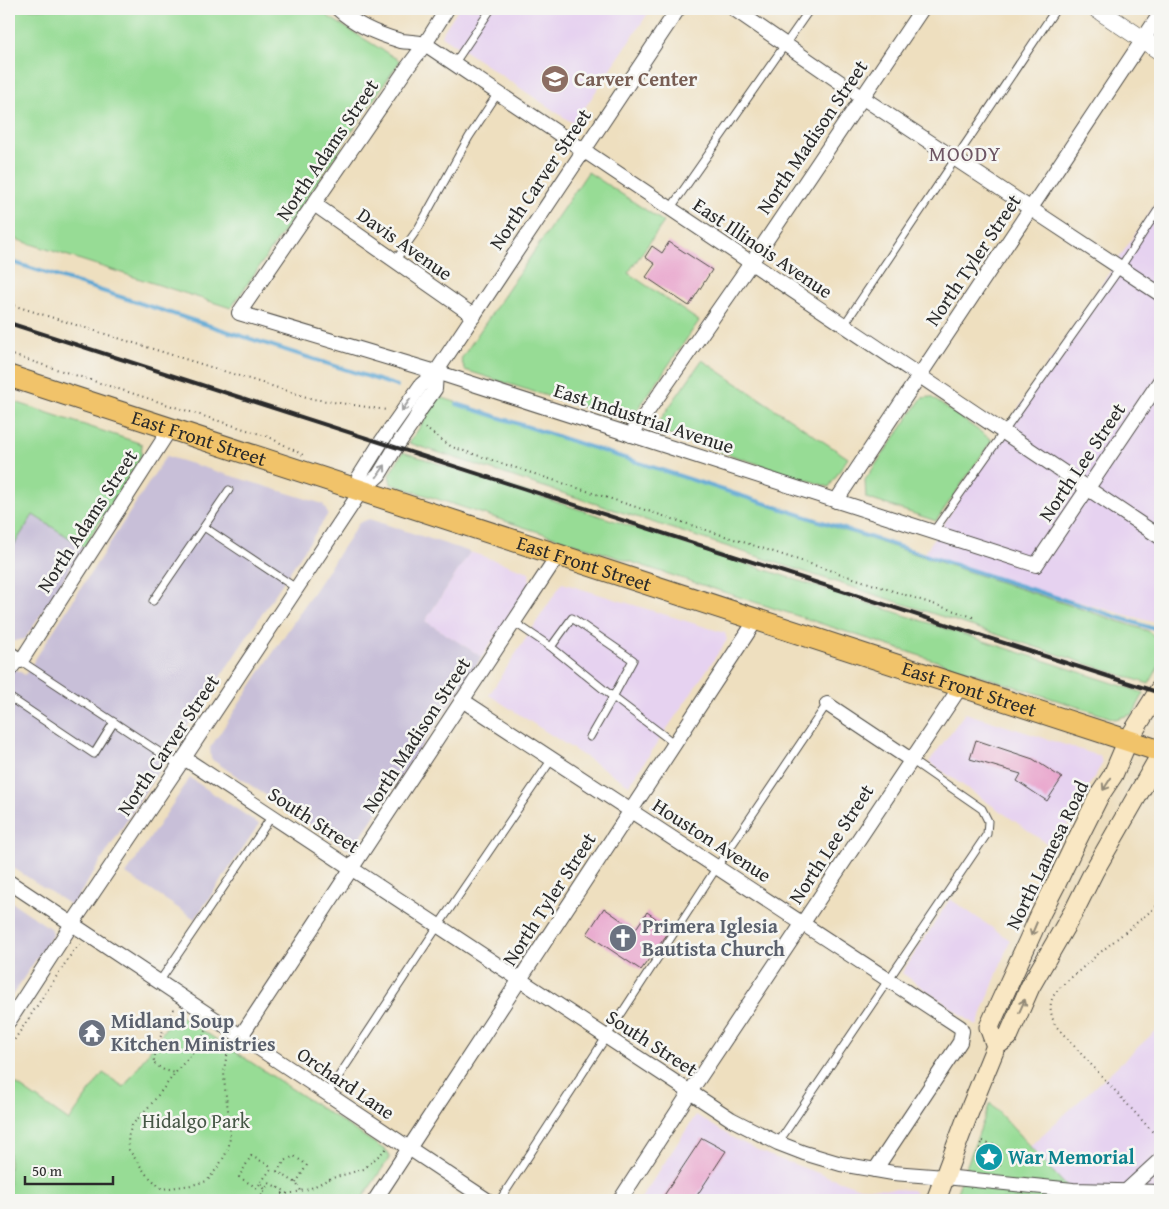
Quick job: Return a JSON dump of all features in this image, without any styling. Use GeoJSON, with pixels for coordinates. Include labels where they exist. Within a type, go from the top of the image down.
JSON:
{"type":"FeatureCollection","features":[{"type":"Feature","properties":{"kind":"main road","name":"East Front Street"},"geometry":{"type":"LineString","coordinates":[[9,376],[1160,751]]}},
{"type":"Feature","properties":{"kind":"main road","name":"North Lamesa Road"},"geometry":{"type":"LineString","coordinates":[[996,1046],[989,1028],[1041,913],[1099,796],[1113,775],[1128,740],[1160,689]]}},
{"type":"Feature","properties":{"kind":"main road"},"geometry":{"type":"LineString","coordinates":[[936,1200],[996,1046],[1008,1037],[1030,987],[1160,756]]}},
{"type":"Feature","properties":{"kind":"street","name":"East Illinois Avenue"},"geometry":{"type":"LineString","coordinates":[[338,9],[350,19],[366,28],[403,41],[425,44],[1160,537]]}},
{"type":"Feature","properties":{"kind":"street","name":"North Adams Street"},"geometry":{"type":"LineString","coordinates":[[239,312],[425,44],[447,9]]}},
{"type":"Feature","properties":{"kind":"street","name":"North Carver Street"},"geometry":{"type":"LineString","coordinates":[[361,490],[359,477],[381,442],[421,385],[436,372],[678,9]]}},
{"type":"Feature","properties":{"kind":"street"},"geometry":{"type":"LineString","coordinates":[[734,9],[863,98],[1160,294]]}},
{"type":"Feature","properties":{"kind":"street","name":"North Madison Street"},"geometry":{"type":"LineString","coordinates":[[631,435],[751,264],[922,9]]}},
{"type":"Feature","properties":{"kind":"street"},"geometry":{"type":"LineString","coordinates":[[1097,9],[1160,52]]}},
{"type":"Feature","properties":{"kind":"street","name":"North Tyler Street"},"geometry":{"type":"LineString","coordinates":[[836,501],[1160,14]]}},
{"type":"Feature","properties":{"kind":"street","name":"Davis Avenue"},"geometry":{"type":"LineString","coordinates":[[314,204],[474,316]]}},
{"type":"Feature","properties":{"kind":"street","name":"East Industrial Avenue"},"geometry":{"type":"LineString","coordinates":[[239,312],[436,372],[1036,565]]}},
{"type":"Feature","properties":{"kind":"street","name":"North Carver Street"},"geometry":{"type":"LineString","coordinates":[[9,1021],[361,490],[379,475],[420,410],[436,389],[436,372]]}},
{"type":"Feature","properties":{"kind":"street","name":"North Lee Street"},"geometry":{"type":"LineString","coordinates":[[1036,565],[1160,381]]}},
{"type":"Feature","properties":{"kind":"street","name":"North Adams Street"},"geometry":{"type":"LineString","coordinates":[[15,657],[170,429]]}},
{"type":"Feature","properties":{"kind":"street","name":"North Madison Street"},"geometry":{"type":"LineString","coordinates":[[240,1036],[558,555]]}},
{"type":"Feature","properties":{"kind":"street","name":"North Tyler Street"},"geometry":{"type":"LineString","coordinates":[[375,1200],[756,620]]}},
{"type":"Feature","properties":{"kind":"street","name":"North Lee Street"},"geometry":{"type":"LineString","coordinates":[[620,1200],[961,686]]}},
{"type":"Feature","properties":{"kind":"street","name":"Houston Avenue"},"geometry":{"type":"LineString","coordinates":[[462,700],[960,1026],[962,1031],[960,1042],[876,1170]]}},
{"type":"Feature","properties":{"kind":"street"},"geometry":{"type":"LineString","coordinates":[[827,704],[911,760]]}},
{"type":"Feature","properties":{"kind":"street","name":"South Street"},"geometry":{"type":"LineString","coordinates":[[182,762],[272,816],[352,868],[731,1119],[778,1143],[841,1164],[893,1173],[1121,1196],[1160,1192]]}},
{"type":"Feature","properties":{"kind":"street","name":"Orchard Lane"},"geometry":{"type":"LineString","coordinates":[[9,882],[487,1200]]}},
{"type":"Feature","properties":{"kind":"street"},"geometry":{"type":"LineString","coordinates":[[1121,1196],[1160,1160]]}},
{"type":"Feature","properties":{"kind":"lane"},"geometry":{"type":"LineString","coordinates":[[454,64],[491,9]]}},
{"type":"Feature","properties":{"kind":"lane"},"geometry":{"type":"LineString","coordinates":[[670,209],[810,9]]}},
{"type":"Feature","properties":{"kind":"lane"},"geometry":{"type":"LineString","coordinates":[[844,325],[1056,9]]}},
{"type":"Feature","properties":{"kind":"lane"},"geometry":{"type":"LineString","coordinates":[[395,261],[419,227],[469,136],[498,94]]}},
{"type":"Feature","properties":{"kind":"lane"},"geometry":{"type":"LineString","coordinates":[[934,532],[1120,268],[1160,207]]}},
{"type":"Feature","properties":{"kind":"lane"},"geometry":{"type":"LineString","coordinates":[[153,601],[229,490]]}},
{"type":"Feature","properties":{"kind":"lane"},"geometry":{"type":"LineString","coordinates":[[204,527],[296,588]]}},
{"type":"Feature","properties":{"kind":"lane"},"geometry":{"type":"LineString","coordinates":[[551,648],[572,618],[633,660],[590,737]]}},
{"type":"Feature","properties":{"kind":"lane"},"geometry":{"type":"LineString","coordinates":[[514,622],[551,648],[675,744]]}},
{"type":"Feature","properties":{"kind":"lane"},"geometry":{"type":"LineString","coordinates":[[9,676],[15,657],[114,722],[182,762]]}},
{"type":"Feature","properties":{"kind":"lane"},"geometry":{"type":"LineString","coordinates":[[9,697],[94,754],[114,722]]}},
{"type":"Feature","properties":{"kind":"lane"},"geometry":{"type":"LineString","coordinates":[[500,1200],[717,868],[827,704]]}},
{"type":"Feature","properties":{"kind":"lane"},"geometry":{"type":"LineString","coordinates":[[327,1094],[438,926],[552,759]]}},
{"type":"Feature","properties":{"kind":"lane"},"geometry":{"type":"LineString","coordinates":[[778,1143],[987,834],[988,821],[982,809],[911,760]]}},
{"type":"Feature","properties":{"kind":"lane"},"geometry":{"type":"LineString","coordinates":[[159,982],[272,816]]}},
{"type":"Feature","properties":{"kind":"path"},"geometry":{"type":"LineString","coordinates":[[9,304],[313,398],[402,412]]}},
{"type":"Feature","properties":{"kind":"path"},"geometry":{"type":"LineString","coordinates":[[9,354],[269,437],[303,454],[304,472]]}},
{"type":"Feature","properties":{"kind":"path"},"geometry":{"type":"LineString","coordinates":[[414,421],[452,448],[976,618]]}},
{"type":"Feature","properties":{"kind":"path"},"geometry":{"type":"LineString","coordinates":[[1160,903],[1064,984],[1054,996],[1050,1007],[1050,1015],[1055,1025],[1160,1140]]}},
{"type":"Feature","properties":{"kind":"path"},"geometry":{"type":"LineString","coordinates":[[9,1048],[74,950],[90,935]]}},
{"type":"Feature","properties":{"kind":"path"},"geometry":{"type":"LineString","coordinates":[[174,1010],[161,1033],[154,1063],[164,1070],[175,1073]]}},
{"type":"Feature","properties":{"kind":"path"},"geometry":{"type":"LineString","coordinates":[[206,1031],[192,1054],[132,1125],[128,1137],[128,1150],[146,1174],[162,1189],[204,1183],[210,1178],[229,1147],[230,1132],[224,1072],[227,1053],[240,1036]]}},
{"type":"Feature","properties":{"kind":"path"},"geometry":{"type":"LineString","coordinates":[[983,1141],[999,1147],[1000,1166],[977,1163],[976,1159],[983,1141]]}},
{"type":"Feature","properties":{"kind":"path"},"geometry":{"type":"LineString","coordinates":[[282,1194],[309,1189],[329,1179],[364,1169],[386,1149]]}},
{"type":"Feature","properties":{"kind":"path"},"geometry":{"type":"LineString","coordinates":[[271,1169],[257,1188],[239,1177],[251,1156],[269,1165],[271,1169],[278,1171],[296,1183],[301,1191]]}},
{"type":"Feature","properties":{"kind":"path"},"geometry":{"type":"LineString","coordinates":[[278,1171],[285,1161],[294,1156],[308,1165],[296,1183]]}},
{"type":"Feature","properties":{"kind":"path"},"geometry":{"type":"LineString","coordinates":[[261,1182],[265,1190]]}},
{"type":"Feature","properties":{"kind":"path"},"geometry":{"type":"LineString","coordinates":[[259,1200],[269,1183],[285,1191],[279,1200]]}},
{"type":"Feature","properties":{"kind":"path"},"geometry":{"type":"LineString","coordinates":[[960,1200],[961,1197],[986,1200]]}},
{"type":"Feature","properties":{"kind":"shaded area","name":"Carver Center"},"geometry":{"type":"Polygon","coordinates":[[[458,9],[651,9],[574,124],[441,35],[458,9]]]}},
{"type":"Feature","properties":{"kind":"shaded area"},"geometry":{"type":"Polygon","coordinates":[[[1160,197],[1160,620],[1152,622],[921,559],[990,451],[1160,197]]]}},
{"type":"Feature","properties":{"kind":"shaded area"},"geometry":{"type":"Polygon","coordinates":[[[166,456],[323,504],[328,514],[176,744],[72,906],[9,865],[9,665],[25,675],[166,456]]]}},
{"type":"Feature","properties":{"kind":"shaded area"},"geometry":{"type":"Polygon","coordinates":[[[33,515],[84,547],[25,639],[10,642],[9,553],[33,515]]]}},
{"type":"Feature","properties":{"kind":"shaded area"},"geometry":{"type":"Polygon","coordinates":[[[369,519],[470,552],[425,621],[482,657],[354,846],[347,849],[211,759],[210,748],[359,523],[369,519]]]}},
{"type":"Feature","properties":{"kind":"shaded area"},"geometry":{"type":"Polygon","coordinates":[[[470,552],[529,572],[530,583],[482,657],[425,621],[470,552]]]}},
{"type":"Feature","properties":{"kind":"shaded area"},"geometry":{"type":"Polygon","coordinates":[[[562,583],[725,633],[727,640],[629,785],[489,695],[562,583]]]}},
{"type":"Feature","properties":{"kind":"shaded area"},"geometry":{"type":"Polygon","coordinates":[[[965,713],[1100,756],[1102,764],[1055,849],[929,762],[965,713]]]}},
{"type":"Feature","properties":{"kind":"shaded area"},"geometry":{"type":"Polygon","coordinates":[[[190,778],[259,824],[195,919],[126,874],[190,778]]]}},
{"type":"Feature","properties":{"kind":"shaded area"},"geometry":{"type":"Polygon","coordinates":[[[950,899],[1010,940],[977,1026],[902,973],[950,899]]]}},
{"type":"Feature","properties":{"kind":"shaded area"},"geometry":{"type":"Polygon","coordinates":[[[9,900],[51,929],[53,934],[9,1000],[9,900]]]}},
{"type":"Feature","properties":{"kind":"shaded area"},"geometry":{"type":"Polygon","coordinates":[[[1160,1027],[1160,1200],[1079,1200],[1030,1146],[1160,1027]]]}},
{"type":"Feature","properties":{"kind":"shaded area"},"geometry":{"type":"Polygon","coordinates":[[[696,1115],[733,1138],[768,1155],[857,1187],[912,1190],[917,1196],[915,1200],[640,1200],[696,1115]]]}},
{"type":"Feature","properties":{"kind":"green space"},"geometry":{"type":"Polygon","coordinates":[[[9,9],[316,9],[400,61],[231,308],[9,237],[9,9]]]}},
{"type":"Feature","properties":{"kind":"green space"},"geometry":{"type":"Polygon","coordinates":[[[588,172],[664,222],[628,273],[699,321],[629,422],[465,370],[461,359],[588,172]]]}},
{"type":"Feature","properties":{"kind":"green space"},"geometry":{"type":"Polygon","coordinates":[[[702,360],[848,458],[829,487],[660,432],[658,423],[702,360]]]}},
{"type":"Feature","properties":{"kind":"green space"},"geometry":{"type":"Polygon","coordinates":[[[440,397],[1148,631],[1160,641],[1160,664],[1149,684],[409,443],[440,397]]]}},
{"type":"Feature","properties":{"kind":"green space"},"geometry":{"type":"Polygon","coordinates":[[[931,397],[992,440],[936,521],[866,498],[865,480],[922,398],[931,397]]]}},
{"type":"Feature","properties":{"kind":"green space"},"geometry":{"type":"Polygon","coordinates":[[[9,400],[142,444],[141,456],[84,547],[33,515],[9,553],[9,400]]]}},
{"type":"Feature","properties":{"kind":"green space"},"geometry":{"type":"Polygon","coordinates":[[[403,452],[1144,693],[1133,714],[1115,719],[391,484],[389,475],[403,452]]]}},
{"type":"Feature","properties":{"kind":"green space","name":"Hidalgo Park"},"geometry":{"type":"Polygon","coordinates":[[[176,1013],[388,1152],[390,1157],[361,1200],[9,1200],[9,1079],[69,1121],[103,1073],[124,1087],[176,1013]]]}},
{"type":"Feature","properties":{"kind":"green space"},"geometry":{"type":"Polygon","coordinates":[[[990,1103],[1079,1200],[954,1200],[990,1103]]]}},
{"type":"Feature","properties":{"kind":"building"},"geometry":{"type":"Polygon","coordinates":[[[669,242],[712,270],[689,306],[646,277],[655,264],[645,257],[652,246],[662,253],[669,242]]]}},
{"type":"Feature","properties":{"kind":"building"},"geometry":{"type":"Polygon","coordinates":[[[976,740],[1033,759],[1062,778],[1047,801],[1017,781],[1021,774],[970,759],[976,740]]]}},
{"type":"Feature","properties":{"kind":"building","name":"Primera Iglesia Bautista Church"},"geometry":{"type":"Polygon","coordinates":[[[604,908],[635,930],[647,912],[671,929],[641,970],[587,934],[604,908]]]}},
{"type":"Feature","properties":{"kind":"building"},"geometry":{"type":"Polygon","coordinates":[[[702,1138],[726,1151],[694,1200],[661,1200],[702,1138]]]}},
{"type":"Feature","properties":{"kind":"waterway"},"geometry":{"type":"LineString","coordinates":[[9,261],[397,386]]}},
{"type":"Feature","properties":{"kind":"waterway"},"geometry":{"type":"LineString","coordinates":[[457,404],[1151,628],[1160,628]]}},
{"type":"Feature","properties":{"kind":"railway"},"geometry":{"type":"LineString","coordinates":[[9,323],[1160,693]]}},
{"type":"Feature","properties":{"kind":"place","name":"Carver Center"},"geometry":{"type":"Point","coordinates":[555,79]}},
{"type":"Feature","properties":{"kind":"place","name":"Primera Iglesia Bautista Church"},"geometry":{"type":"Point","coordinates":[623,938]}},
{"type":"Feature","properties":{"kind":"place","name":"Midland Soup Kitchen Ministries"},"geometry":{"type":"Point","coordinates":[92,1033]}},
{"type":"Feature","properties":{"kind":"place","name":"War Memorial"},"geometry":{"type":"Point","coordinates":[989,1157]}},
{"type":"Feature","properties":{"kind":"district","name":"MOODY"},"geometry":{"type":"Point","coordinates":[965,154]}}]}
